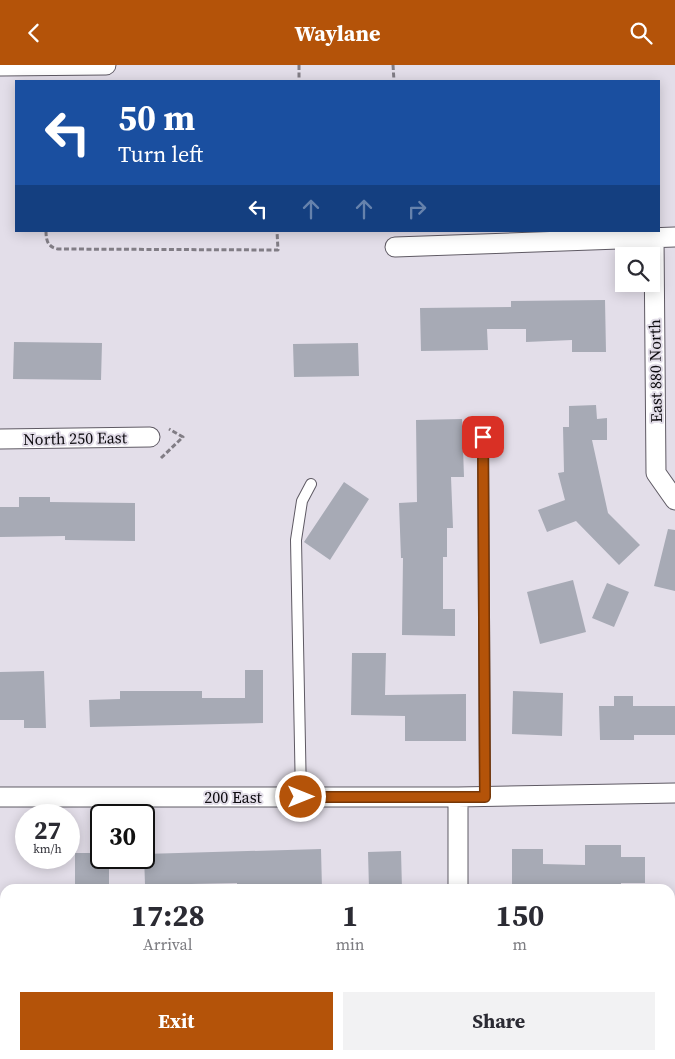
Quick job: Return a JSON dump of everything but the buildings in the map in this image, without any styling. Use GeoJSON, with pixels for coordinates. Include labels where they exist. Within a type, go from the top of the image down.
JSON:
{"type":"FeatureCollection","features":[{"type":"Feature","properties":{"kind":"street"},"geometry":{"type":"LineString","coordinates":[[0,65],[106,65]]}},
{"type":"Feature","properties":{"kind":"street","name":"East 880 North"},"geometry":{"type":"LineString","coordinates":[[654,237],[656,473],[675,500]]}},
{"type":"Feature","properties":{"kind":"street"},"geometry":{"type":"LineString","coordinates":[[395,247],[675,237]]}},
{"type":"Feature","properties":{"kind":"street","name":"North 250 East"},"geometry":{"type":"LineString","coordinates":[[0,439],[150,437]]}},
{"type":"Feature","properties":{"kind":"street","name":"200 East"},"geometry":{"type":"LineString","coordinates":[[0,797],[485,797],[675,793]]}},
{"type":"Feature","properties":{"kind":"street"},"geometry":{"type":"LineString","coordinates":[[458,797],[458,884]]}},
{"type":"Feature","properties":{"kind":"lane"},"geometry":{"type":"LineString","coordinates":[[483,437],[485,797]]}},
{"type":"Feature","properties":{"kind":"lane"},"geometry":{"type":"LineString","coordinates":[[301,797],[296,540],[302,501],[312,484]]}},
{"type":"Feature","properties":{"kind":"path"},"geometry":{"type":"LineString","coordinates":[[299,65],[299,80]]}},
{"type":"Feature","properties":{"kind":"path"},"geometry":{"type":"LineString","coordinates":[[393,65],[394,80]]}},
{"type":"Feature","properties":{"kind":"path"},"geometry":{"type":"LineString","coordinates":[[46,232],[46,241],[52,247],[58,249],[278,250],[278,232]]}},
{"type":"Feature","properties":{"kind":"path"},"geometry":{"type":"LineString","coordinates":[[161,458],[183,437]]}},
{"type":"Feature","properties":{"kind":"route"},"geometry":{"type":"LineString","coordinates":[[301,797],[485,797],[483,437]]}}]}
